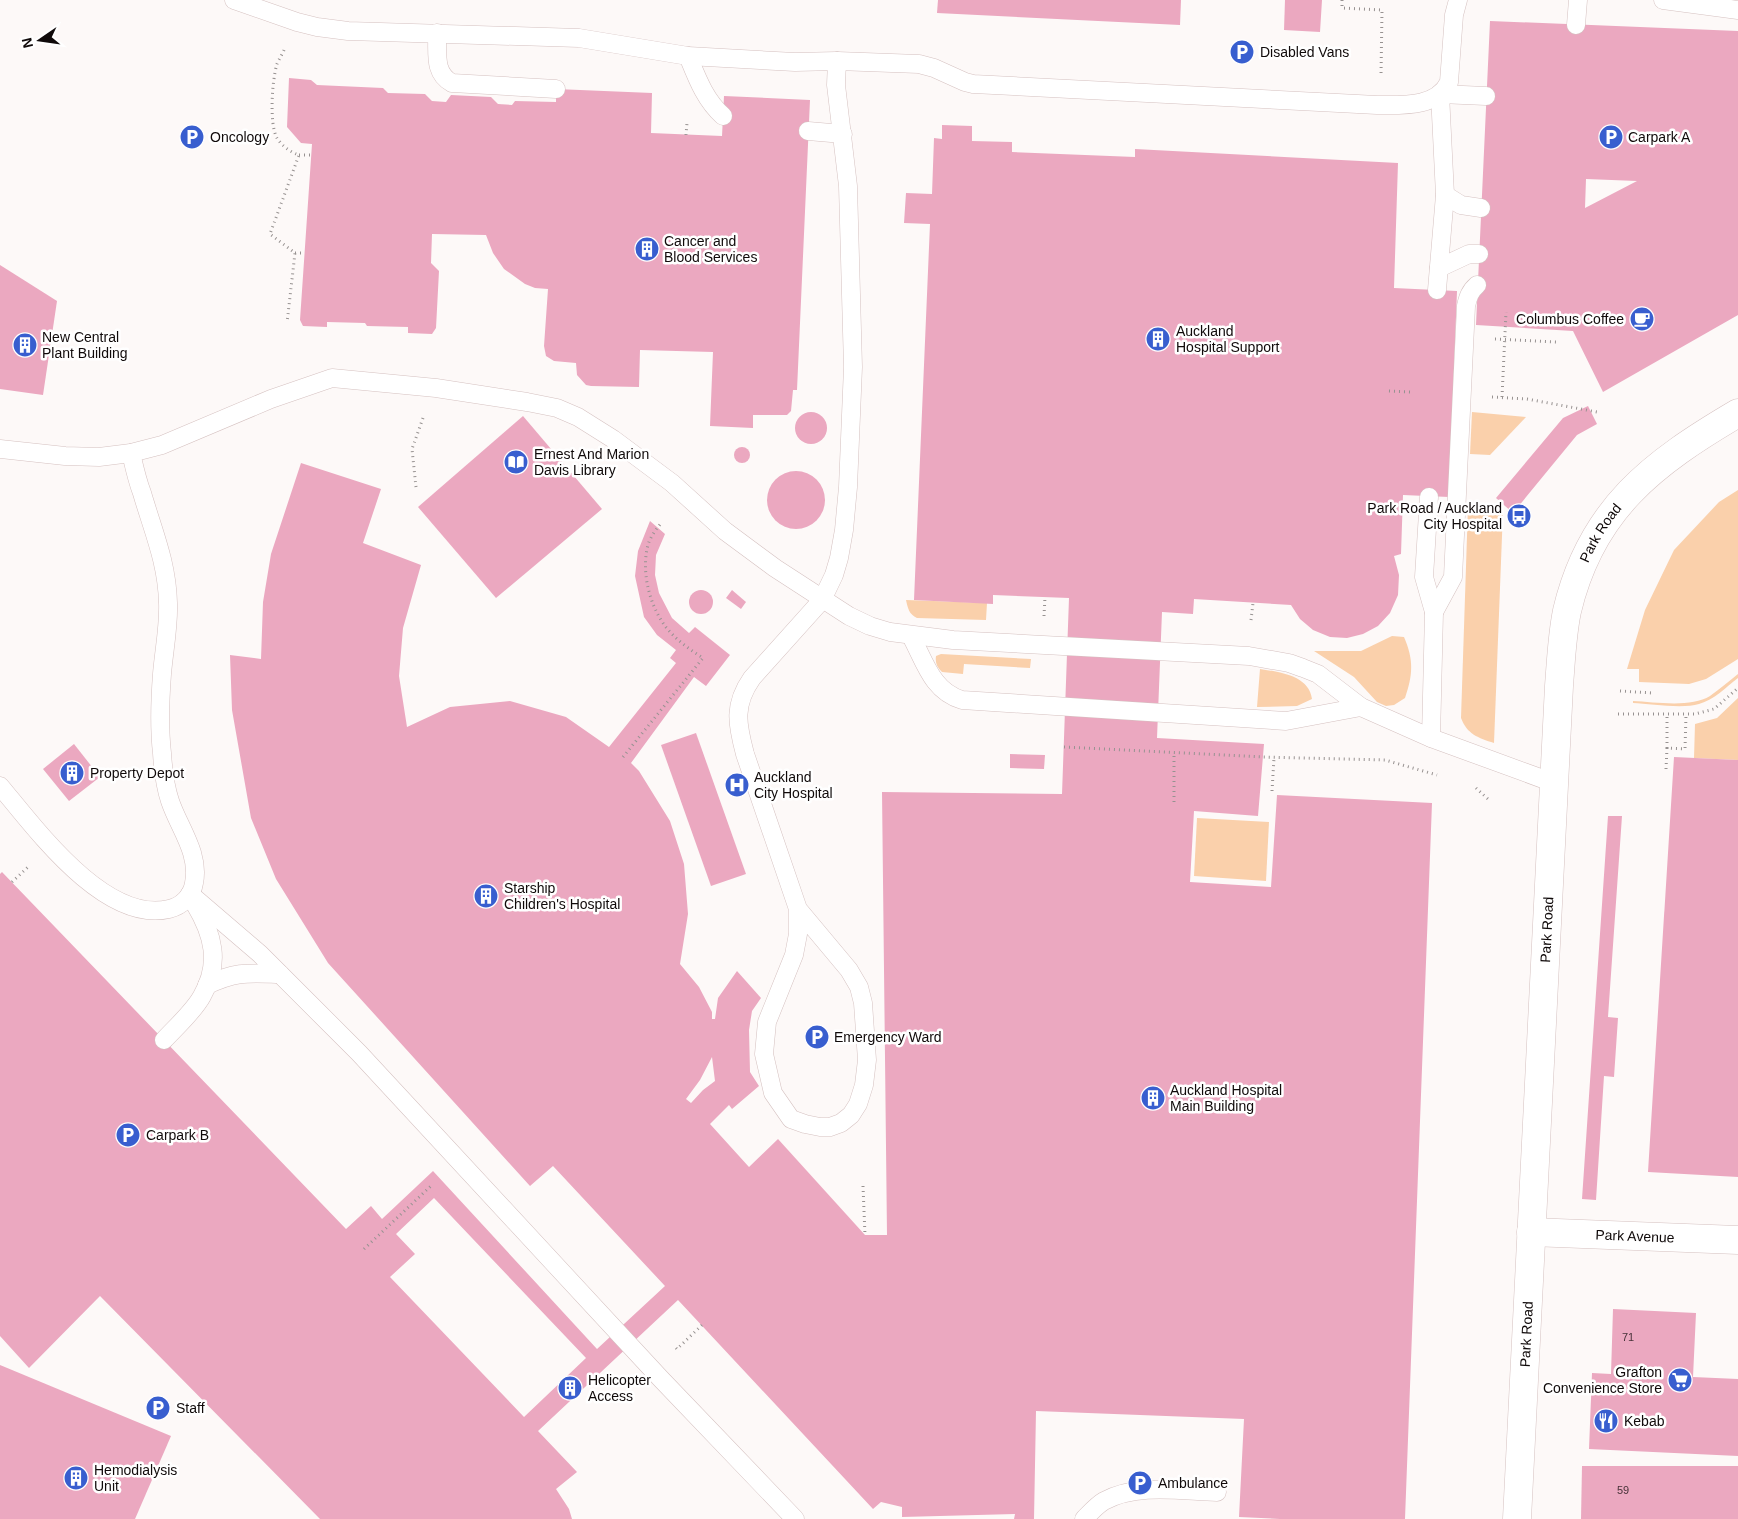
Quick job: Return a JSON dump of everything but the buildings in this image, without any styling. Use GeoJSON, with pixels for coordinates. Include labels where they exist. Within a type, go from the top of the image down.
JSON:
{"type":"FeatureCollection","features":[{"type":"Feature","properties":{"kind":"main road","name":"Park Road"},"geometry":{"type":"LineString","coordinates":[[1517,1519],[1554,783],[1562,644],[1567,611],[1590,547],[1609,515],[1638,483],[1673,454],[1738,413]]}},
{"type":"Feature","properties":{"kind":"main road","name":"Park Avenue"},"geometry":{"type":"LineString","coordinates":[[1531,1232],[1738,1240]]}},
{"type":"Feature","properties":{"kind":"lane"},"geometry":{"type":"LineString","coordinates":[[234,0],[317,27],[366,32],[579,38],[688,56],[795,62],[837,61],[919,64],[974,84],[1377,106],[1416,104],[1440,94],[1446,88],[1454,15],[1458,0]]}},
{"type":"Feature","properties":{"kind":"lane"},"geometry":{"type":"LineString","coordinates":[[1576,25],[1578,0]]}},
{"type":"Feature","properties":{"kind":"lane"},"geometry":{"type":"LineString","coordinates":[[1663,0],[1738,10]]}},
{"type":"Feature","properties":{"kind":"lane"},"geometry":{"type":"LineString","coordinates":[[437,33],[438,68],[444,78],[452,83],[556,89]]}},
{"type":"Feature","properties":{"kind":"lane"},"geometry":{"type":"LineString","coordinates":[[688,56],[703,90],[715,109],[723,116]]}},
{"type":"Feature","properties":{"kind":"lane"},"geometry":{"type":"LineString","coordinates":[[798,909],[849,970],[859,987],[863,1003],[866,1060],[864,1085],[858,1104],[851,1115],[841,1123],[830,1127],[805,1124],[791,1119],[773,1093],[764,1054],[767,1022],[794,956],[798,934],[798,909],[745,754],[737,715],[744,690],[752,678],[822,600],[834,575],[841,549],[848,487],[853,367],[848,186],[836,85],[837,61]]}},
{"type":"Feature","properties":{"kind":"lane"},"geometry":{"type":"LineString","coordinates":[[1440,94],[1486,96]]}},
{"type":"Feature","properties":{"kind":"lane"},"geometry":{"type":"LineString","coordinates":[[1437,290],[1445,195],[1440,94]]}},
{"type":"Feature","properties":{"kind":"lane"},"geometry":{"type":"LineString","coordinates":[[808,131],[843,134]]}},
{"type":"Feature","properties":{"kind":"lane"},"geometry":{"type":"LineString","coordinates":[[1445,195],[1461,205],[1481,208]]}},
{"type":"Feature","properties":{"kind":"lane"},"geometry":{"type":"LineString","coordinates":[[1439,268],[1469,254],[1478,254]]}},
{"type":"Feature","properties":{"kind":"lane"},"geometry":{"type":"LineString","coordinates":[[1434,612],[1453,577],[1466,306],[1468,295],[1478,285]]}},
{"type":"Feature","properties":{"kind":"lane"},"geometry":{"type":"LineString","coordinates":[[0,449],[65,456],[99,457],[131,453],[162,445],[270,399],[332,378],[436,388],[558,408],[578,417],[614,439],[672,483],[725,531],[775,568],[822,600],[870,626],[911,636],[953,640],[1249,656],[1289,663],[1318,674],[1361,707],[1431,738],[1554,783]]}},
{"type":"Feature","properties":{"kind":"lane"},"geometry":{"type":"LineString","coordinates":[[0,786],[68,864],[91,884],[112,896],[140,909],[151,911],[175,908],[190,894],[194,884],[194,861],[190,845],[170,801],[162,762],[160,734],[162,674],[168,604],[165,566],[160,545],[141,493],[131,453]]}},
{"type":"Feature","properties":{"kind":"lane"},"geometry":{"type":"LineString","coordinates":[[1429,497],[1424,576],[1434,612],[1431,738]]}},
{"type":"Feature","properties":{"kind":"lane"},"geometry":{"type":"LineString","coordinates":[[911,636],[934,681],[946,694],[962,700],[1286,721],[1361,707]]}},
{"type":"Feature","properties":{"kind":"lane"},"geometry":{"type":"LineString","coordinates":[[190,894],[255,949],[359,1052],[661,1379],[795,1519]]}},
{"type":"Feature","properties":{"kind":"lane"},"geometry":{"type":"LineString","coordinates":[[164,1040],[202,997],[208,985],[214,955],[211,938],[204,918],[190,894]]}},
{"type":"Feature","properties":{"kind":"lane"},"geometry":{"type":"LineString","coordinates":[[208,985],[227,976],[239,973],[280,974]]}},
{"type":"Feature","properties":{"kind":"lane"},"geometry":{"type":"LineString","coordinates":[[1084,1519],[1102,1501],[1124,1492],[1161,1490],[1217,1492]]}},
{"type":"Feature","properties":{"kind":"path"},"geometry":{"type":"LineString","coordinates":[[1342,0],[1342,8],[1382,10],[1381,75]]}},
{"type":"Feature","properties":{"kind":"path"},"geometry":{"type":"LineString","coordinates":[[286,47],[277,65],[273,124],[279,141],[293,153],[311,155]]}},
{"type":"Feature","properties":{"kind":"path"},"geometry":{"type":"LineString","coordinates":[[686,135],[687,122]]}},
{"type":"Feature","properties":{"kind":"path"},"geometry":{"type":"LineString","coordinates":[[299,155],[270,234],[296,253],[304,253]]}},
{"type":"Feature","properties":{"kind":"path"},"geometry":{"type":"LineString","coordinates":[[287,323],[296,253]]}},
{"type":"Feature","properties":{"kind":"path"},"geometry":{"type":"LineString","coordinates":[[1502,398],[1506,312]]}},
{"type":"Feature","properties":{"kind":"path"},"geometry":{"type":"LineString","coordinates":[[1488,339],[1557,342]]}},
{"type":"Feature","properties":{"kind":"path"},"geometry":{"type":"LineString","coordinates":[[1389,391],[1411,392]]}},
{"type":"Feature","properties":{"kind":"path"},"geometry":{"type":"LineString","coordinates":[[1486,396],[1527,398],[1598,412]]}},
{"type":"Feature","properties":{"kind":"path"},"geometry":{"type":"LineString","coordinates":[[416,487],[412,449],[425,414]]}},
{"type":"Feature","properties":{"kind":"path"},"geometry":{"type":"LineString","coordinates":[[623,757],[703,658],[681,643],[664,625],[654,606],[648,588],[644,567],[648,544],[662,522]]}},
{"type":"Feature","properties":{"kind":"path"},"geometry":{"type":"LineString","coordinates":[[1045,597],[1045,611]]}},
{"type":"Feature","properties":{"kind":"path"},"geometry":{"type":"LineString","coordinates":[[1251,620],[1252,603]]}},
{"type":"Feature","properties":{"kind":"path"},"geometry":{"type":"LineString","coordinates":[[1618,714],[1694,714],[1714,709],[1738,688]]}},
{"type":"Feature","properties":{"kind":"path"},"geometry":{"type":"LineString","coordinates":[[1620,691],[1652,693]]}},
{"type":"Feature","properties":{"kind":"path"},"geometry":{"type":"LineString","coordinates":[[1666,769],[1667,714]]}},
{"type":"Feature","properties":{"kind":"path"},"geometry":{"type":"LineString","coordinates":[[1667,748],[1685,749],[1686,715]]}},
{"type":"Feature","properties":{"kind":"path"},"geometry":{"type":"LineString","coordinates":[[1064,747],[1274,758],[1385,760],[1437,775]]}},
{"type":"Feature","properties":{"kind":"path"},"geometry":{"type":"LineString","coordinates":[[1174,753],[1174,802]]}},
{"type":"Feature","properties":{"kind":"path"},"geometry":{"type":"LineString","coordinates":[[1272,791],[1274,758]]}},
{"type":"Feature","properties":{"kind":"path"},"geometry":{"type":"LineString","coordinates":[[1472,785],[1488,799]]}},
{"type":"Feature","properties":{"kind":"path"},"geometry":{"type":"LineString","coordinates":[[12,882],[28,866]]}},
{"type":"Feature","properties":{"kind":"path"},"geometry":{"type":"LineString","coordinates":[[364,1249],[433,1184]]}},
{"type":"Feature","properties":{"kind":"path"},"geometry":{"type":"LineString","coordinates":[[864,1186],[865,1235]]}},
{"type":"Feature","properties":{"kind":"path"},"geometry":{"type":"LineString","coordinates":[[670,1342],[677,1349],[702,1325]]}},
{"type":"Feature","properties":{"kind":"shaded area"},"geometry":{"type":"Polygon","coordinates":[[[1472,412],[1526,417],[1490,455],[1470,454],[1472,412]]]}},
{"type":"Feature","properties":{"kind":"shaded area"},"geometry":{"type":"Polygon","coordinates":[[[1738,490],[1738,659],[1706,679],[1689,684],[1639,682],[1639,669],[1627,669],[1645,610],[1674,550],[1719,502],[1738,490]]]}},
{"type":"Feature","properties":{"kind":"shaded area"},"geometry":{"type":"Polygon","coordinates":[[[1468,506],[1503,510],[1494,743],[1470,732],[1461,718],[1468,506]]]}},
{"type":"Feature","properties":{"kind":"shaded area"},"geometry":{"type":"Polygon","coordinates":[[[906,600],[987,603],[986,620],[917,618],[909,611],[906,600]]]}},
{"type":"Feature","properties":{"kind":"shaded area"},"geometry":{"type":"Polygon","coordinates":[[[1392,636],[1404,637],[1411,660],[1410,682],[1405,698],[1394,705],[1386,706],[1377,702],[1354,677],[1314,651],[1361,651],[1392,636]]]}},
{"type":"Feature","properties":{"kind":"shaded area"},"geometry":{"type":"Polygon","coordinates":[[[941,654],[1031,659],[1030,668],[964,664],[963,674],[942,672],[936,661],[936,656],[941,654]]]}},
{"type":"Feature","properties":{"kind":"shaded area"},"geometry":{"type":"Polygon","coordinates":[[[1260,669],[1284,673],[1299,680],[1310,691],[1312,699],[1297,706],[1257,707],[1260,669]]]}},
{"type":"Feature","properties":{"kind":"shaded area"},"geometry":{"type":"Polygon","coordinates":[[[1738,674],[1738,678],[1720,693],[1710,700],[1699,704],[1676,706],[1633,703],[1633,701],[1683,703],[1702,700],[1738,674]]]}},
{"type":"Feature","properties":{"kind":"shaded area"},"geometry":{"type":"Polygon","coordinates":[[[1738,698],[1738,760],[1694,758],[1695,724],[1717,718],[1738,698]]]}},
{"type":"Feature","properties":{"kind":"shaded area"},"geometry":{"type":"Polygon","coordinates":[[[1197,818],[1269,822],[1266,881],[1194,876],[1197,818]]]}},
{"type":"Feature","properties":{"kind":"place","name":"Disabled Vans"},"geometry":{"type":"Point","coordinates":[1242,52]}},
{"type":"Feature","properties":{"kind":"place","name":"Oncology"},"geometry":{"type":"Point","coordinates":[192,137]}},
{"type":"Feature","properties":{"kind":"place","name":"Carpark A"},"geometry":{"type":"Point","coordinates":[1611,137]}},
{"type":"Feature","properties":{"kind":"place","name":"Cancer and Blood Services"},"geometry":{"type":"Point","coordinates":[647,249]}},
{"type":"Feature","properties":{"kind":"place","name":"Columbus Coffee"},"geometry":{"type":"Point","coordinates":[1642,319]}},
{"type":"Feature","properties":{"kind":"place","name":"Auckland Hospital Support"},"geometry":{"type":"Point","coordinates":[1158,339]}},
{"type":"Feature","properties":{"kind":"place","name":"New Central Plant Building"},"geometry":{"type":"Point","coordinates":[25,345]}},
{"type":"Feature","properties":{"kind":"place","name":"Ernest And Marion Davis Library"},"geometry":{"type":"Point","coordinates":[516,462]}},
{"type":"Feature","properties":{"kind":"place","name":"Park Road / Auckland City Hospital"},"geometry":{"type":"Point","coordinates":[1519,516]}},
{"type":"Feature","properties":{"kind":"place","name":"Property Depot"},"geometry":{"type":"Point","coordinates":[72,773]}},
{"type":"Feature","properties":{"kind":"place","name":"Auckland City Hospital"},"geometry":{"type":"Point","coordinates":[737,785]}},
{"type":"Feature","properties":{"kind":"place","name":"Starship Children's Hospital"},"geometry":{"type":"Point","coordinates":[486,896]}},
{"type":"Feature","properties":{"kind":"place","name":"Emergency Ward"},"geometry":{"type":"Point","coordinates":[817,1037]}},
{"type":"Feature","properties":{"kind":"place","name":"Auckland Hospital Main Building"},"geometry":{"type":"Point","coordinates":[1153,1098]}},
{"type":"Feature","properties":{"kind":"place","name":"Carpark B"},"geometry":{"type":"Point","coordinates":[128,1135]}},
{"type":"Feature","properties":{"kind":"place","name":"Grafton Convenience Store"},"geometry":{"type":"Point","coordinates":[1680,1380]}},
{"type":"Feature","properties":{"kind":"place","name":"Helicopter Access"},"geometry":{"type":"Point","coordinates":[570,1388]}},
{"type":"Feature","properties":{"kind":"place","name":"Staff"},"geometry":{"type":"Point","coordinates":[158,1408]}},
{"type":"Feature","properties":{"kind":"place","name":"Kebab"},"geometry":{"type":"Point","coordinates":[1606,1421]}},
{"type":"Feature","properties":{"kind":"place","name":"Hemodialysis Unit"},"geometry":{"type":"Point","coordinates":[76,1478]}},
{"type":"Feature","properties":{"kind":"place","name":"Ambulance"},"geometry":{"type":"Point","coordinates":[1140,1483]}}]}
